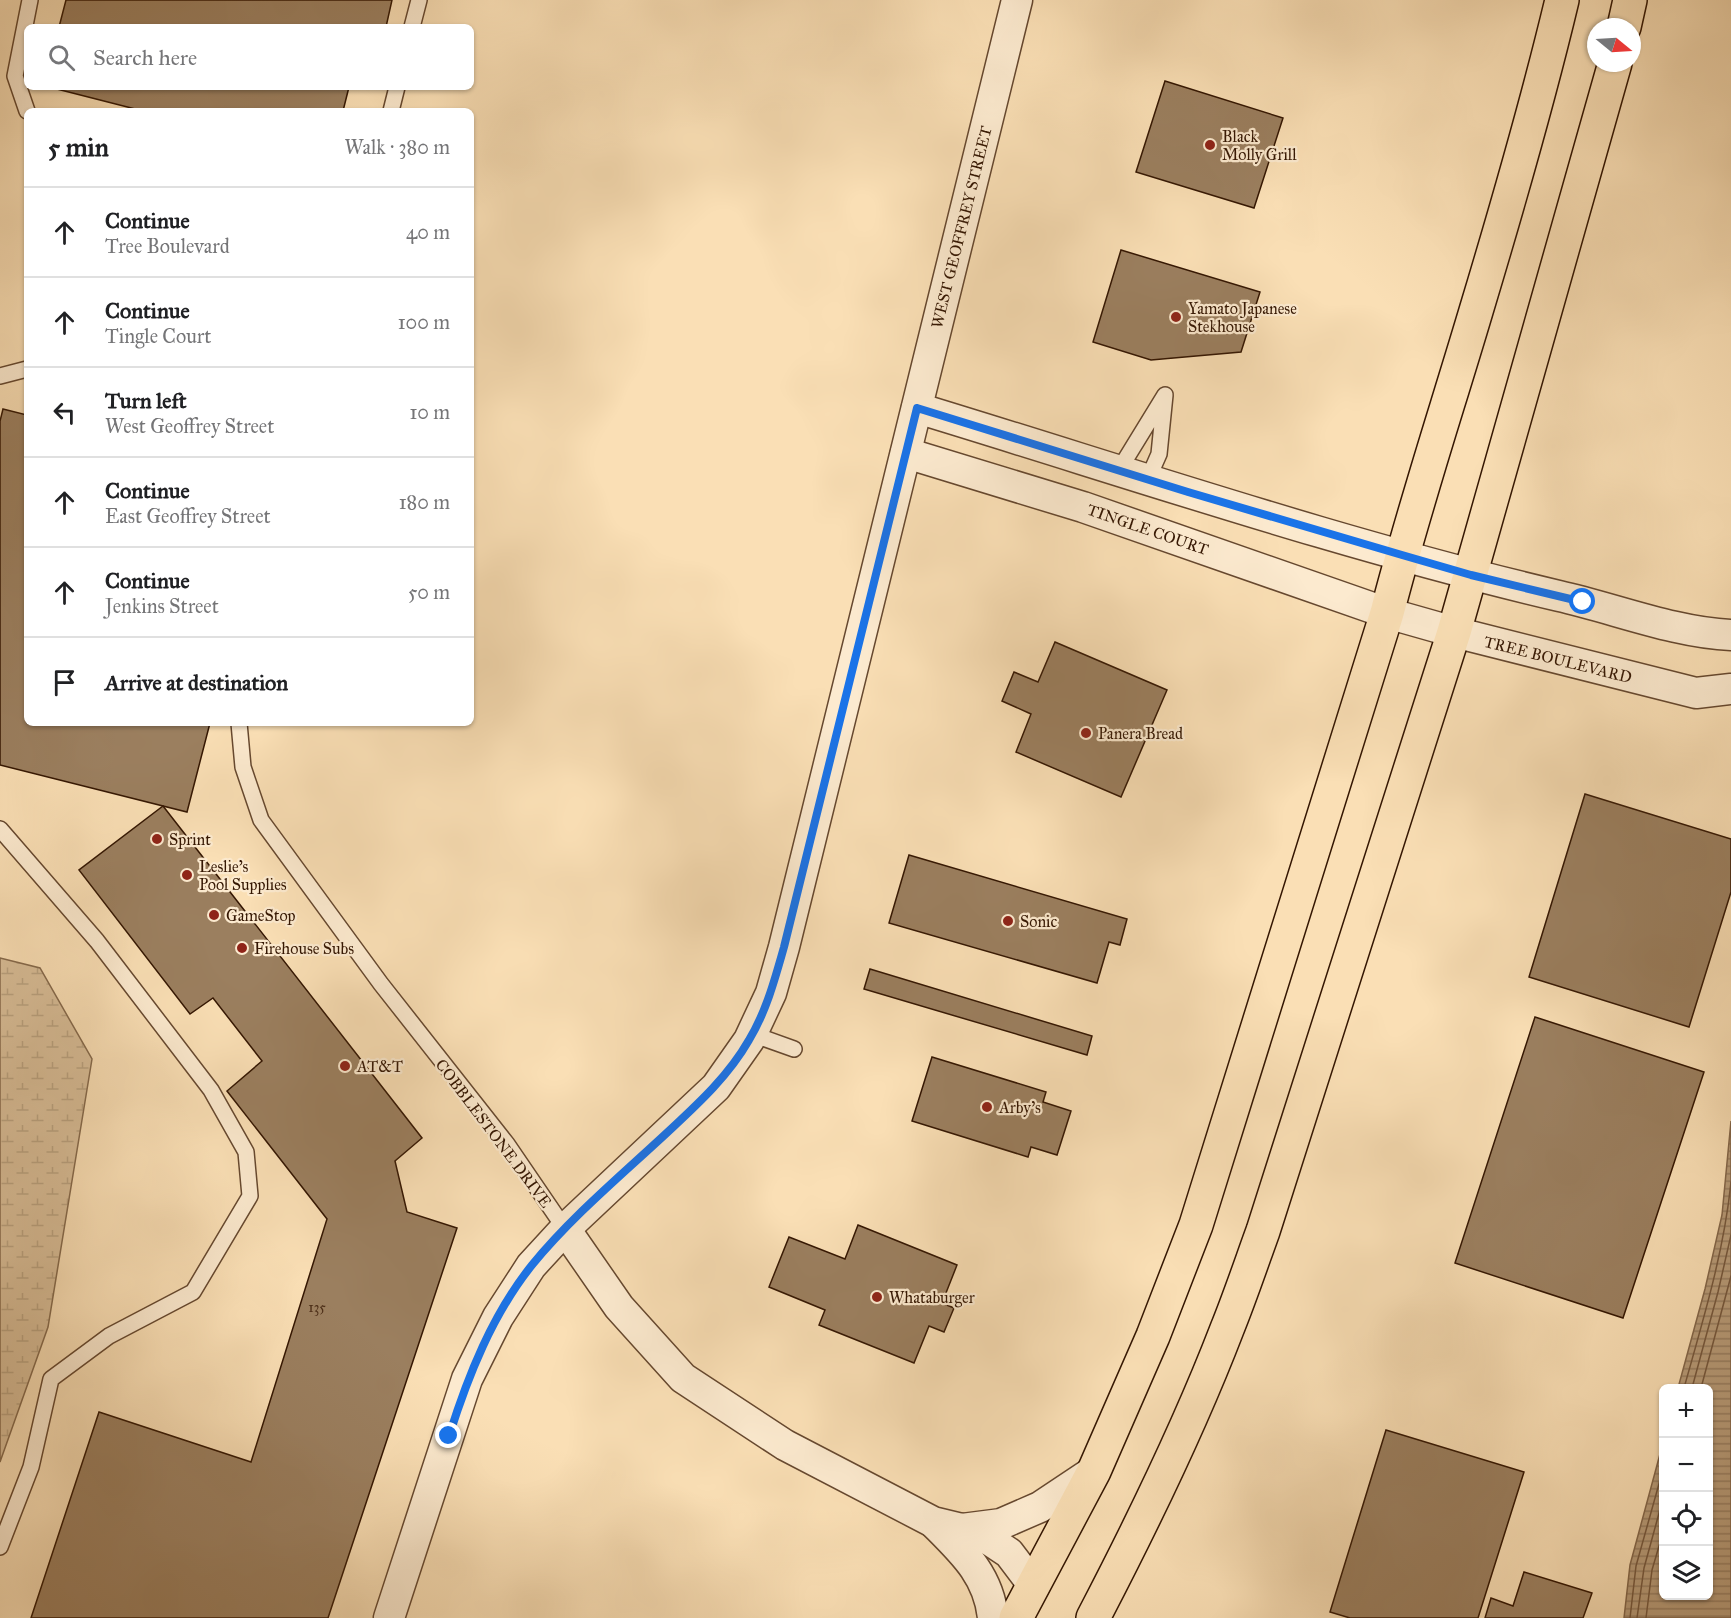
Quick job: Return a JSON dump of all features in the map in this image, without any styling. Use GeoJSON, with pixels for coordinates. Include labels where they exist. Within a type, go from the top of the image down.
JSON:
{"type":"FeatureCollection","features":[{"type":"Feature","properties":{"kind":"main road"},"geometry":{"type":"LineString","coordinates":[[1016,1618],[1094,1471],[1153,1336],[1196,1225],[1387,613],[1402,555],[1528,132],[1562,0]]}},
{"type":"Feature","properties":{"kind":"main road"},"geometry":{"type":"LineString","coordinates":[[1626,18],[1630,0]]}},
{"type":"Feature","properties":{"kind":"main road"},"geometry":{"type":"LineString","coordinates":[[1093,1618],[1129,1550],[1177,1448],[1227,1329],[1274,1200],[1454,633],[1612,72]]}},
{"type":"Feature","properties":{"kind":"main road"},"geometry":{"type":"LineString","coordinates":[[1034,1586],[1039,1618]]}},
{"type":"Feature","properties":{"kind":"street","name":"WEST GEOFFREY STREET"},"geometry":{"type":"LineString","coordinates":[[389,1618],[467,1379],[498,1317],[531,1266],[565,1229],[716,1087],[752,1034],[771,993],[1017,0]]}},
{"type":"Feature","properties":{"kind":"street"},"geometry":{"type":"LineString","coordinates":[[917,408],[1471,575],[1680,628],[1714,635],[1731,635]]}},
{"type":"Feature","properties":{"kind":"street","name":"TINGLE COURT"},"geometry":{"type":"LineString","coordinates":[[906,453],[1093,511],[1387,613]]}},
{"type":"Feature","properties":{"kind":"street","name":"TREE BOULEVARD"},"geometry":{"type":"LineString","coordinates":[[1387,613],[1454,633],[1696,693],[1731,688]]}},
{"type":"Feature","properties":{"kind":"street","name":"COBBLESTONE DRIVE"},"geometry":{"type":"LineString","coordinates":[[565,1229],[619,1307],[684,1378],[785,1445],[933,1522],[962,1529],[991,1541],[1009,1553],[1034,1586]]}},
{"type":"Feature","properties":{"kind":"street"},"geometry":{"type":"LineString","coordinates":[[962,1529],[1001,1524],[1040,1507],[1094,1471]]}},
{"type":"Feature","properties":{"kind":"street","name":"COBBLESTONE DRIVE"},"geometry":{"type":"LineString","coordinates":[[933,1522],[970,1559],[984,1584],[993,1618]]}},
{"type":"Feature","properties":{"kind":"lane"},"geometry":{"type":"LineString","coordinates":[[25,24],[30,0]]}},
{"type":"Feature","properties":{"kind":"lane"},"geometry":{"type":"LineString","coordinates":[[413,24],[419,0]]}},
{"type":"Feature","properties":{"kind":"lane"},"geometry":{"type":"LineString","coordinates":[[24,30],[15,76],[26,108]]}},
{"type":"Feature","properties":{"kind":"lane"},"geometry":{"type":"LineString","coordinates":[[392,108],[396,90]]}},
{"type":"Feature","properties":{"kind":"lane"},"geometry":{"type":"LineString","coordinates":[[0,376],[24,370]]}},
{"type":"Feature","properties":{"kind":"lane"},"geometry":{"type":"LineString","coordinates":[[1119,470],[1165,395],[1159,454],[1148,479]]}},
{"type":"Feature","properties":{"kind":"lane","name":"COBBLESTONE DRIVE"},"geometry":{"type":"LineString","coordinates":[[239,726],[243,767],[261,820],[381,984],[507,1144],[565,1229]]}},
{"type":"Feature","properties":{"kind":"lane"},"geometry":{"type":"LineString","coordinates":[[0,830],[97,941],[211,1090],[246,1152],[250,1196],[193,1292],[109,1336],[51,1378],[31,1467],[0,1547]]}},
{"type":"Feature","properties":{"kind":"lane"},"geometry":{"type":"LineString","coordinates":[[752,1034],[794,1049]]}},
{"type":"Feature","properties":{"kind":"green space"},"geometry":{"type":"Polygon","coordinates":[[[0,958],[40,968],[92,1059],[48,1327],[0,1462],[0,958]]]}},
{"type":"Feature","properties":{"kind":"water"},"geometry":{"type":"Polygon","coordinates":[[[1731,1121],[1731,1618],[1624,1618],[1630,1565],[1659,1458],[1659,1600],[1713,1600],[1713,1384],[1679,1384],[1722,1215],[1731,1121]]]}},
{"type":"Feature","properties":{"kind":"building"},"geometry":{"type":"Polygon","coordinates":[[[66,0],[392,0],[387,24],[60,24],[66,0]]]}},
{"type":"Feature","properties":{"kind":"building","name":"Black Molly Grill"},"geometry":{"type":"Polygon","coordinates":[[[1165,81],[1283,118],[1254,208],[1136,172],[1165,81]]]}},
{"type":"Feature","properties":{"kind":"building"},"geometry":{"type":"Polygon","coordinates":[[[61,90],[348,90],[344,108],[131,108],[61,90]]]}},
{"type":"Feature","properties":{"kind":"building","name":"Yamato Japanese Stekhouse"},"geometry":{"type":"Polygon","coordinates":[[[1121,250],[1260,292],[1241,352],[1151,360],[1093,342],[1121,250]]]}},
{"type":"Feature","properties":{"kind":"building"},"geometry":{"type":"Polygon","coordinates":[[[3,409],[24,414],[24,726],[209,726],[187,812],[0,765],[0,421],[3,409]]]}},
{"type":"Feature","properties":{"kind":"building","name":"Panera Bread"},"geometry":{"type":"Polygon","coordinates":[[[1055,642],[1167,690],[1121,797],[1016,752],[1031,714],[1002,701],[1014,672],[1038,682],[1055,642]]]}},
{"type":"Feature","properties":{"kind":"building"},"geometry":{"type":"Polygon","coordinates":[[[1585,794],[1731,839],[1731,892],[1689,1027],[1529,977],[1585,794]]]}},
{"type":"Feature","properties":{"kind":"building"},"geometry":{"type":"Polygon","coordinates":[[[163,806],[422,1138],[395,1161],[407,1212],[457,1228],[328,1618],[31,1618],[99,1412],[251,1462],[327,1219],[227,1091],[262,1061],[213,998],[190,1014],[79,870],[163,806]]]}},
{"type":"Feature","properties":{"kind":"building","name":"Sonic"},"geometry":{"type":"Polygon","coordinates":[[[909,855],[1127,919],[1120,945],[1109,942],[1097,983],[889,923],[909,855]]]}},
{"type":"Feature","properties":{"kind":"building"},"geometry":{"type":"Polygon","coordinates":[[[870,969],[1092,1036],[1087,1055],[864,989],[870,969]]]}},
{"type":"Feature","properties":{"kind":"building"},"geometry":{"type":"Polygon","coordinates":[[[1535,1017],[1704,1072],[1623,1318],[1455,1263],[1535,1017]]]}},
{"type":"Feature","properties":{"kind":"building","name":"Arby's"},"geometry":{"type":"Polygon","coordinates":[[[932,1057],[1046,1092],[1043,1102],[1071,1111],[1057,1155],[1031,1147],[1028,1157],[912,1121],[932,1057]]]}},
{"type":"Feature","properties":{"kind":"building"},"geometry":{"type":"Polygon","coordinates":[[[858,1225],[957,1265],[942,1303],[954,1308],[944,1332],[929,1326],[914,1363],[819,1325],[825,1310],[769,1287],[789,1237],[845,1259],[858,1225]]]}},
{"type":"Feature","properties":{"kind":"building"},"geometry":{"type":"Polygon","coordinates":[[[1386,1430],[1524,1472],[1478,1618],[1350,1618],[1330,1612],[1386,1430]]]}},
{"type":"Feature","properties":{"kind":"building"},"geometry":{"type":"Polygon","coordinates":[[[1524,1572],[1592,1593],[1583,1618],[1485,1618],[1491,1598],[1513,1606],[1524,1572]]]}},
{"type":"Feature","properties":{"kind":"place","name":"Black Molly Grill"},"geometry":{"type":"Point","coordinates":[1210,145]}},
{"type":"Feature","properties":{"kind":"place","name":"Yamato Japanese Stekhouse"},"geometry":{"type":"Point","coordinates":[1176,317]}},
{"type":"Feature","properties":{"kind":"place","name":"Panera Bread"},"geometry":{"type":"Point","coordinates":[1086,733]}},
{"type":"Feature","properties":{"kind":"place","name":"Sprint"},"geometry":{"type":"Point","coordinates":[157,839]}},
{"type":"Feature","properties":{"kind":"place","name":"Leslie's Pool Supplies"},"geometry":{"type":"Point","coordinates":[187,875]}},
{"type":"Feature","properties":{"kind":"place","name":"GameStop"},"geometry":{"type":"Point","coordinates":[214,915]}},
{"type":"Feature","properties":{"kind":"place","name":"Sonic"},"geometry":{"type":"Point","coordinates":[1008,921]}},
{"type":"Feature","properties":{"kind":"place","name":"Firehouse Subs"},"geometry":{"type":"Point","coordinates":[242,948]}},
{"type":"Feature","properties":{"kind":"place","name":"AT&T"},"geometry":{"type":"Point","coordinates":[345,1066]}},
{"type":"Feature","properties":{"kind":"place","name":"Arby's"},"geometry":{"type":"Point","coordinates":[987,1107]}},
{"type":"Feature","properties":{"kind":"place","name":"Whataburger"},"geometry":{"type":"Point","coordinates":[877,1297]}},
{"type":"Feature","properties":{"kind":"route"},"geometry":{"type":"LineString","coordinates":[[449,1436],[467,1379],[498,1317],[531,1266],[565,1229],[716,1087],[749,1040],[771,993],[917,408],[1402,555],[1471,575],[1583,602]]}}]}
